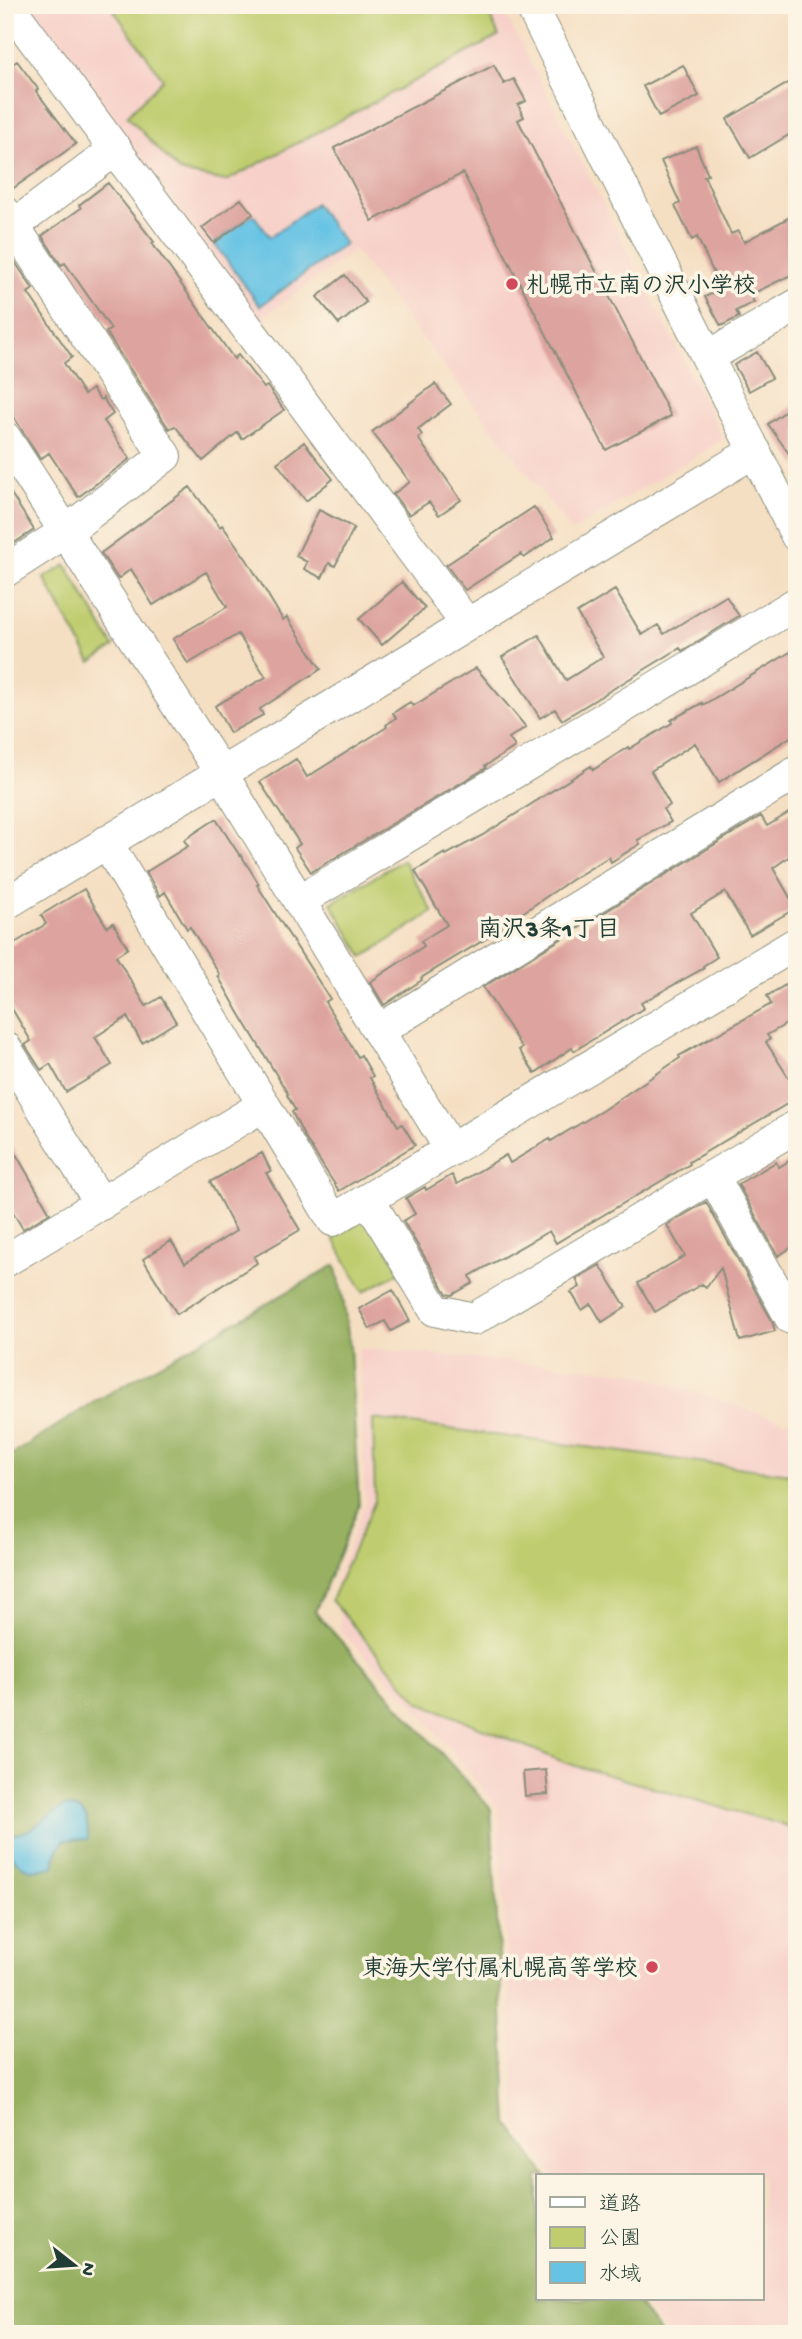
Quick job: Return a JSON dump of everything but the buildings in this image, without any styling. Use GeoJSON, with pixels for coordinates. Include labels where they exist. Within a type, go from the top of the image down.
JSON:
{"type":"FeatureCollection","features":[{"type":"Feature","properties":{"kind":"street"},"geometry":{"type":"LineString","coordinates":[[531,5],[797,536]]}},
{"type":"Feature","properties":{"kind":"street"},"geometry":{"type":"LineString","coordinates":[[12,22],[116,149],[466,623]]}},
{"type":"Feature","properties":{"kind":"street"},"geometry":{"type":"LineString","coordinates":[[5,571],[65,532],[165,456],[8,223],[116,149]]}},
{"type":"Feature","properties":{"kind":"street"},"geometry":{"type":"LineString","coordinates":[[708,357],[797,305]]}},
{"type":"Feature","properties":{"kind":"street"},"geometry":{"type":"LineString","coordinates":[[5,438],[221,773],[451,1150]]}},
{"type":"Feature","properties":{"kind":"street"},"geometry":{"type":"LineString","coordinates":[[5,904],[466,623],[755,451]]}},
{"type":"Feature","properties":{"kind":"street"},"geometry":{"type":"LineString","coordinates":[[299,901],[797,603]]}},
{"type":"Feature","properties":{"kind":"street"},"geometry":{"type":"LineString","coordinates":[[378,1031],[797,772]]}},
{"type":"Feature","properties":{"kind":"street"},"geometry":{"type":"LineString","coordinates":[[106,842],[333,1220],[797,943]]}},
{"type":"Feature","properties":{"kind":"street"},"geometry":{"type":"LineString","coordinates":[[5,1047],[101,1203]]}},
{"type":"Feature","properties":{"kind":"street"},"geometry":{"type":"LineString","coordinates":[[5,1261],[264,1105]]}},
{"type":"Feature","properties":{"kind":"street"},"geometry":{"type":"LineString","coordinates":[[368,1199],[435,1310],[474,1319],[797,1126]]}},
{"type":"Feature","properties":{"kind":"street"},"geometry":{"type":"LineString","coordinates":[[713,1176],[791,1318]]}},
{"type":"Feature","properties":{"kind":"shaded area","name":"札幌市立南の沢小学校"},"geometry":{"type":"Polygon","coordinates":[[[25,5],[501,5],[724,439],[572,531],[354,250],[261,319],[25,5]]]}},
{"type":"Feature","properties":{"kind":"shaded area","name":"東海大学付属札幌高等学校"},"geometry":{"type":"Polygon","coordinates":[[[358,1348],[631,1372],[783,1421],[797,1423],[797,2334],[667,2334],[643,2300],[764,2300],[764,2174],[552,2174],[517,2126],[498,1808],[417,1709],[341,1631],[336,1580],[365,1504],[358,1348]]]}},
{"type":"Feature","properties":{"kind":"green space"},"geometry":{"type":"Polygon","coordinates":[[[110,5],[485,5],[499,36],[226,181],[180,172],[127,116],[163,79],[110,5]]]}},
{"type":"Feature","properties":{"kind":"green space"},"geometry":{"type":"Polygon","coordinates":[[[66,565],[114,647],[91,662],[44,578],[66,565]]]}},
{"type":"Feature","properties":{"kind":"green space"},"geometry":{"type":"Polygon","coordinates":[[[403,860],[433,912],[363,957],[331,903],[403,860]]]}},
{"type":"Feature","properties":{"kind":"green space"},"geometry":{"type":"Polygon","coordinates":[[[365,1212],[401,1272],[363,1292],[329,1230],[365,1212]]]}},
{"type":"Feature","properties":{"kind":"green space"},"geometry":{"type":"Polygon","coordinates":[[[335,1265],[350,1347],[359,1506],[315,1612],[491,1809],[508,2123],[545,2174],[536,2174],[536,2300],[637,2300],[660,2334],[5,2334],[5,1459],[94,1402],[335,1265]]]}},
{"type":"Feature","properties":{"kind":"green space"},"geometry":{"type":"Polygon","coordinates":[[[373,1419],[797,1475],[797,1829],[566,1763],[419,1702],[331,1600],[375,1501],[373,1419]]]}},
{"type":"Feature","properties":{"kind":"water"},"geometry":{"type":"Polygon","coordinates":[[[315,204],[345,244],[260,306],[214,243],[253,214],[270,237],[315,204]]]}},
{"type":"Feature","properties":{"kind":"water"},"geometry":{"type":"Polygon","coordinates":[[[64,1806],[78,1810],[85,1816],[88,1839],[64,1840],[56,1854],[54,1867],[32,1870],[25,1867],[10,1852],[5,1837],[27,1831],[64,1806]]]}},
{"type":"Feature","properties":{"kind":"place","name":"札幌市立南の沢小学校"},"geometry":{"type":"Point","coordinates":[512,284]}},
{"type":"Feature","properties":{"kind":"place","name":"東海大学付属札幌高等学校"},"geometry":{"type":"Point","coordinates":[652,1967]}},
{"type":"Feature","properties":{"kind":"district","name":"南沢3条1丁目"},"geometry":{"type":"Point","coordinates":[549,928]}}]}
